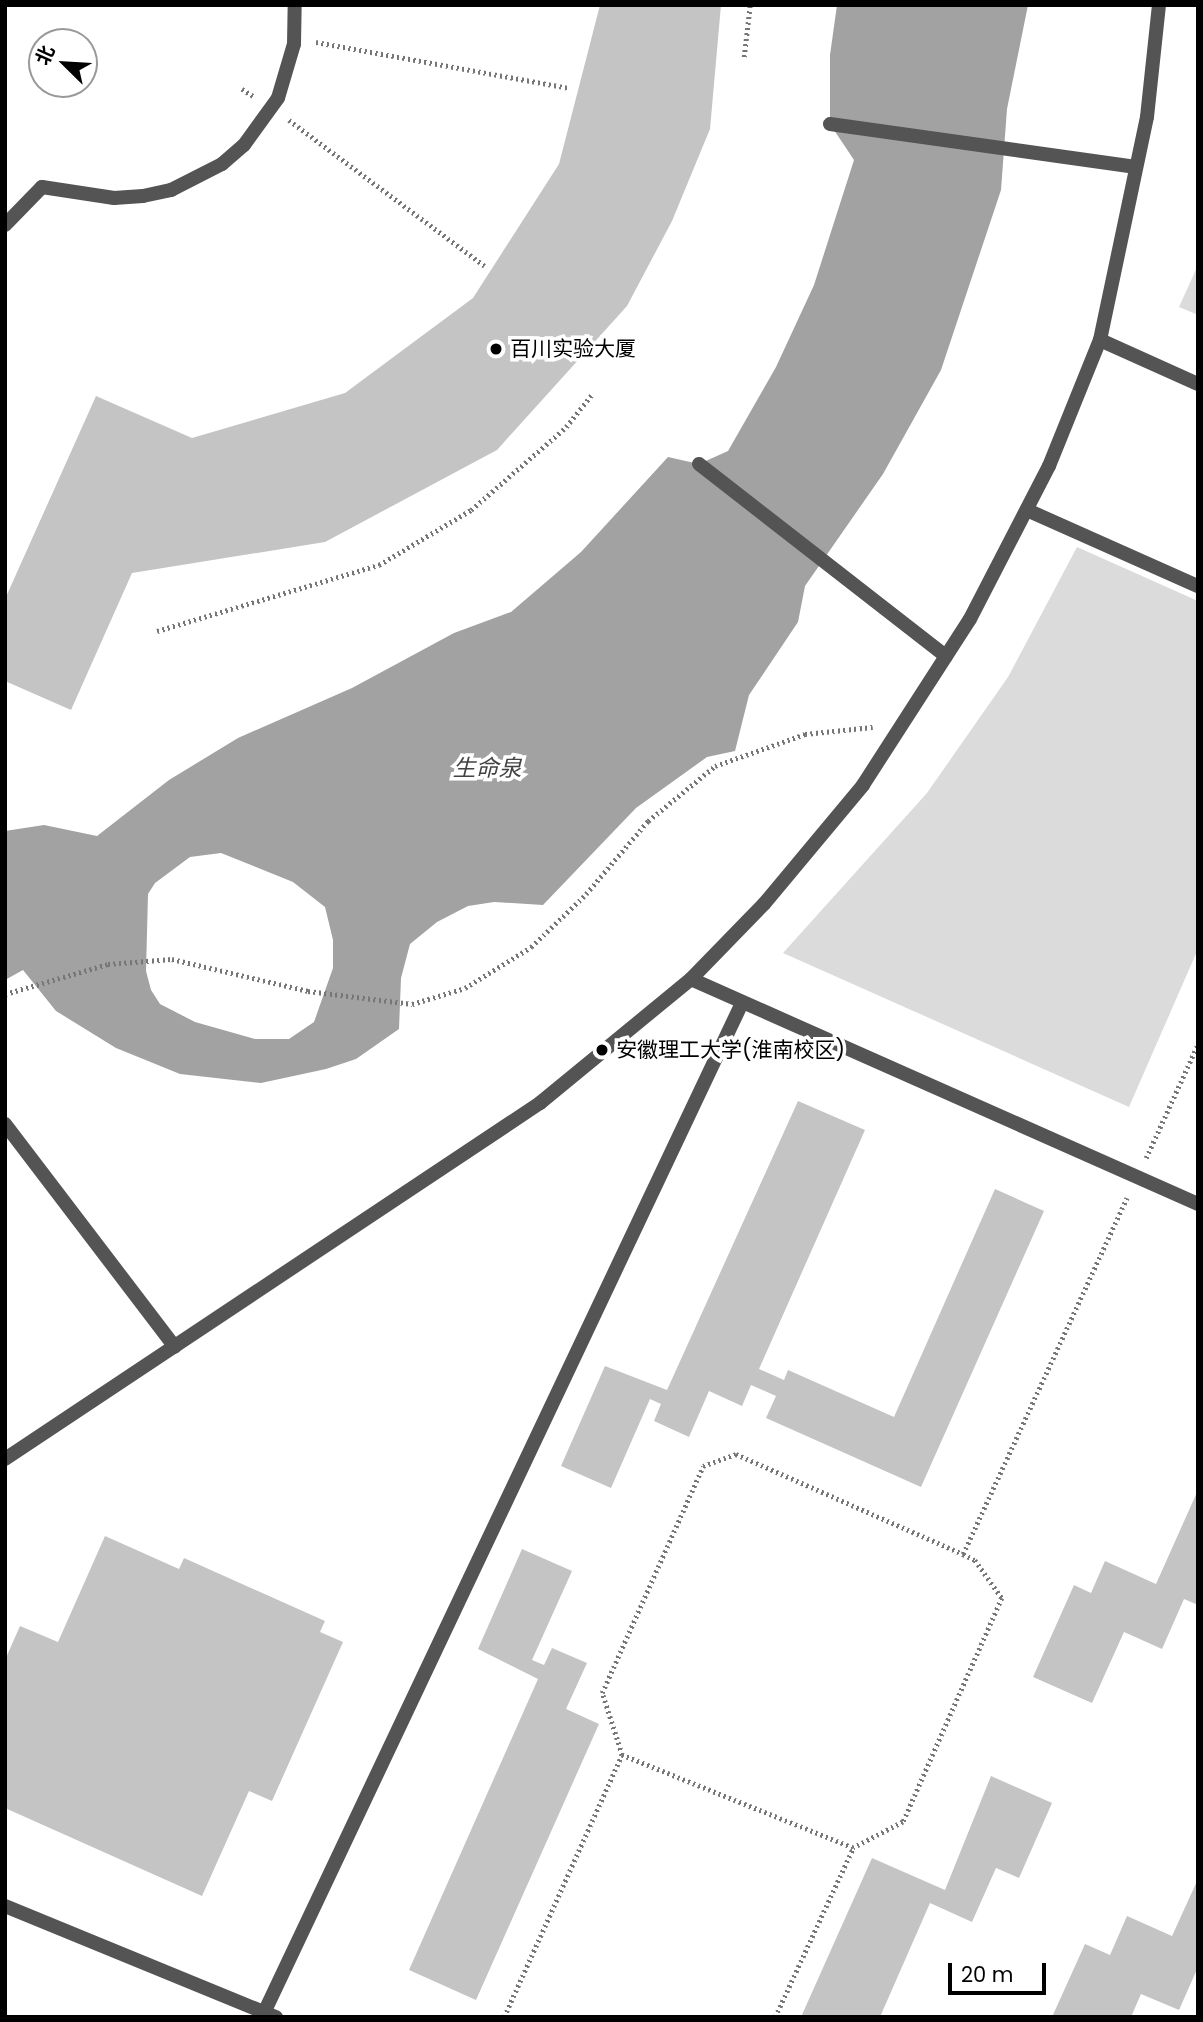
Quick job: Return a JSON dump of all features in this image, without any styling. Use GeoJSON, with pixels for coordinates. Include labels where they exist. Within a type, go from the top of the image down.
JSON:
{"type":"FeatureCollection","features":[{"type":"Feature","properties":{"kind":"street"},"geometry":{"type":"LineString","coordinates":[[5,224],[42,187],[114,198],[143,196],[197,178],[244,145],[272,107],[288,70],[295,38],[295,5]]}},
{"type":"Feature","properties":{"kind":"street"},"geometry":{"type":"LineString","coordinates":[[5,1459],[540,1103],[691,979],[764,904],[863,785],[906,723],[946,656],[1027,510],[1049,467],[1100,340],[1147,117],[1159,5]]}},
{"type":"Feature","properties":{"kind":"street"},"geometry":{"type":"LineString","coordinates":[[830,124],[1136,167]]}},
{"type":"Feature","properties":{"kind":"street"},"geometry":{"type":"LineString","coordinates":[[1100,340],[1198,384]]}},
{"type":"Feature","properties":{"kind":"street"},"geometry":{"type":"LineString","coordinates":[[699,464],[946,656]]}},
{"type":"Feature","properties":{"kind":"street"},"geometry":{"type":"LineString","coordinates":[[1027,510],[1198,586]]}},
{"type":"Feature","properties":{"kind":"street"},"geometry":{"type":"LineString","coordinates":[[691,979],[1198,1204]]}},
{"type":"Feature","properties":{"kind":"street"},"geometry":{"type":"LineString","coordinates":[[5,1906],[267,2015],[742,1003]]}},
{"type":"Feature","properties":{"kind":"street"},"geometry":{"type":"LineString","coordinates":[[5,1124],[175,1347]]}},
{"type":"Feature","properties":{"kind":"path"},"geometry":{"type":"LineString","coordinates":[[744,57],[750,5]]}},
{"type":"Feature","properties":{"kind":"path"},"geometry":{"type":"LineString","coordinates":[[295,38],[570,88]]}},
{"type":"Feature","properties":{"kind":"path"},"geometry":{"type":"LineString","coordinates":[[242,89],[272,107],[485,265]]}},
{"type":"Feature","properties":{"kind":"path"},"geometry":{"type":"LineString","coordinates":[[157,631],[379,565],[471,510],[566,427],[593,393]]}},
{"type":"Feature","properties":{"kind":"path"},"geometry":{"type":"LineString","coordinates":[[5,994],[18,988],[108,964],[172,959],[308,991],[412,1004],[465,988],[531,947],[586,894],[648,821],[715,766],[806,734],[906,723]]}},
{"type":"Feature","properties":{"kind":"path"},"geometry":{"type":"LineString","coordinates":[[963,1554],[1198,1044]]}},
{"type":"Feature","properties":{"kind":"path"},"geometry":{"type":"LineString","coordinates":[[503,2017],[622,1755],[601,1693],[703,1466],[736,1454],[975,1560],[1002,1598],[903,1822],[853,1849],[775,2017]]}},
{"type":"Feature","properties":{"kind":"path"},"geometry":{"type":"LineString","coordinates":[[622,1755],[853,1849]]}},
{"type":"Feature","properties":{"kind":"shaded area"},"geometry":{"type":"Polygon","coordinates":[[[1198,265],[1198,315],[1179,307],[1198,265]]]}},
{"type":"Feature","properties":{"kind":"shaded area"},"geometry":{"type":"Polygon","coordinates":[[[1077,547],[1198,601],[1198,949],[1129,1107],[783,953],[927,793],[1008,677],[1077,547]]]}},
{"type":"Feature","properties":{"kind":"water","name":"生命泉"},"geometry":{"type":"Polygon","coordinates":[[[837,5],[1028,5],[1007,109],[1001,190],[941,370],[883,474],[805,586],[798,622],[749,695],[735,751],[707,757],[636,808],[543,905],[494,902],[468,906],[437,922],[410,944],[401,978],[399,1029],[356,1059],[326,1069],[261,1083],[180,1074],[116,1048],[56,1011],[23,970],[5,980],[5,831],[44,825],[97,836],[169,780],[238,738],[352,688],[454,633],[511,612],[581,552],[668,457],[699,464],[728,451],[776,367],[814,285],[854,160],[830,124],[830,55],[837,5]],[[221,853],[190,857],[155,883],[148,894],[146,971],[151,990],[160,1004],[195,1022],[255,1039],[289,1039],[314,1022],[333,968],[333,940],[325,907],[293,882],[221,853]]]}},
{"type":"Feature","properties":{"kind":"building","name":"百川实验大厦"},"geometry":{"type":"Polygon","coordinates":[[[600,5],[721,5],[710,129],[672,221],[627,306],[497,450],[325,542],[132,573],[71,710],[5,681],[5,599],[96,396],[192,438],[345,393],[473,298],[559,164],[600,5]]]}},
{"type":"Feature","properties":{"kind":"building"},"geometry":{"type":"Polygon","coordinates":[[[798,1101],[865,1130],[759,1369],[784,1380],[788,1370],[894,1417],[995,1189],[1044,1211],[921,1487],[766,1418],[776,1396],[751,1385],[742,1406],[709,1391],[689,1437],[654,1421],[661,1404],[650,1399],[611,1488],[561,1466],[605,1366],[667,1390],[798,1101]]]}},
{"type":"Feature","properties":{"kind":"building"},"geometry":{"type":"Polygon","coordinates":[[[1198,1490],[1198,1605],[1184,1599],[1162,1649],[1124,1632],[1092,1703],[1033,1677],[1074,1585],[1091,1593],[1105,1561],[1156,1584],[1198,1490]]]}},
{"type":"Feature","properties":{"kind":"building"},"geometry":{"type":"Polygon","coordinates":[[[105,1536],[179,1569],[184,1558],[325,1621],[320,1632],[343,1642],[272,1801],[249,1791],[202,1896],[5,1808],[5,1660],[20,1626],[58,1642],[105,1536]]]}},
{"type":"Feature","properties":{"kind":"building"},"geometry":{"type":"Polygon","coordinates":[[[522,1549],[572,1571],[532,1660],[544,1665],[552,1648],[587,1663],[566,1709],[599,1724],[476,2000],[409,1970],[538,1679],[478,1649],[522,1549]]]}},
{"type":"Feature","properties":{"kind":"building"},"geometry":{"type":"Polygon","coordinates":[[[991,1776],[1052,1803],[1019,1878],[996,1868],[972,1922],[930,1903],[880,2017],[801,2017],[872,1858],[945,1890],[991,1776]]]}},
{"type":"Feature","properties":{"kind":"building"},"geometry":{"type":"Polygon","coordinates":[[[1198,1879],[1198,1967],[1179,2010],[1141,1994],[1131,2017],[1052,2017],[1085,1944],[1110,1955],[1127,1916],[1172,1936],[1198,1879]]]}},
{"type":"Feature","properties":{"kind":"place","name":"百川实验大厦"},"geometry":{"type":"Point","coordinates":[496,349]}},
{"type":"Feature","properties":{"kind":"place","name":"安徽理工大学(淮南校区)"},"geometry":{"type":"Point","coordinates":[602,1050]}}]}
